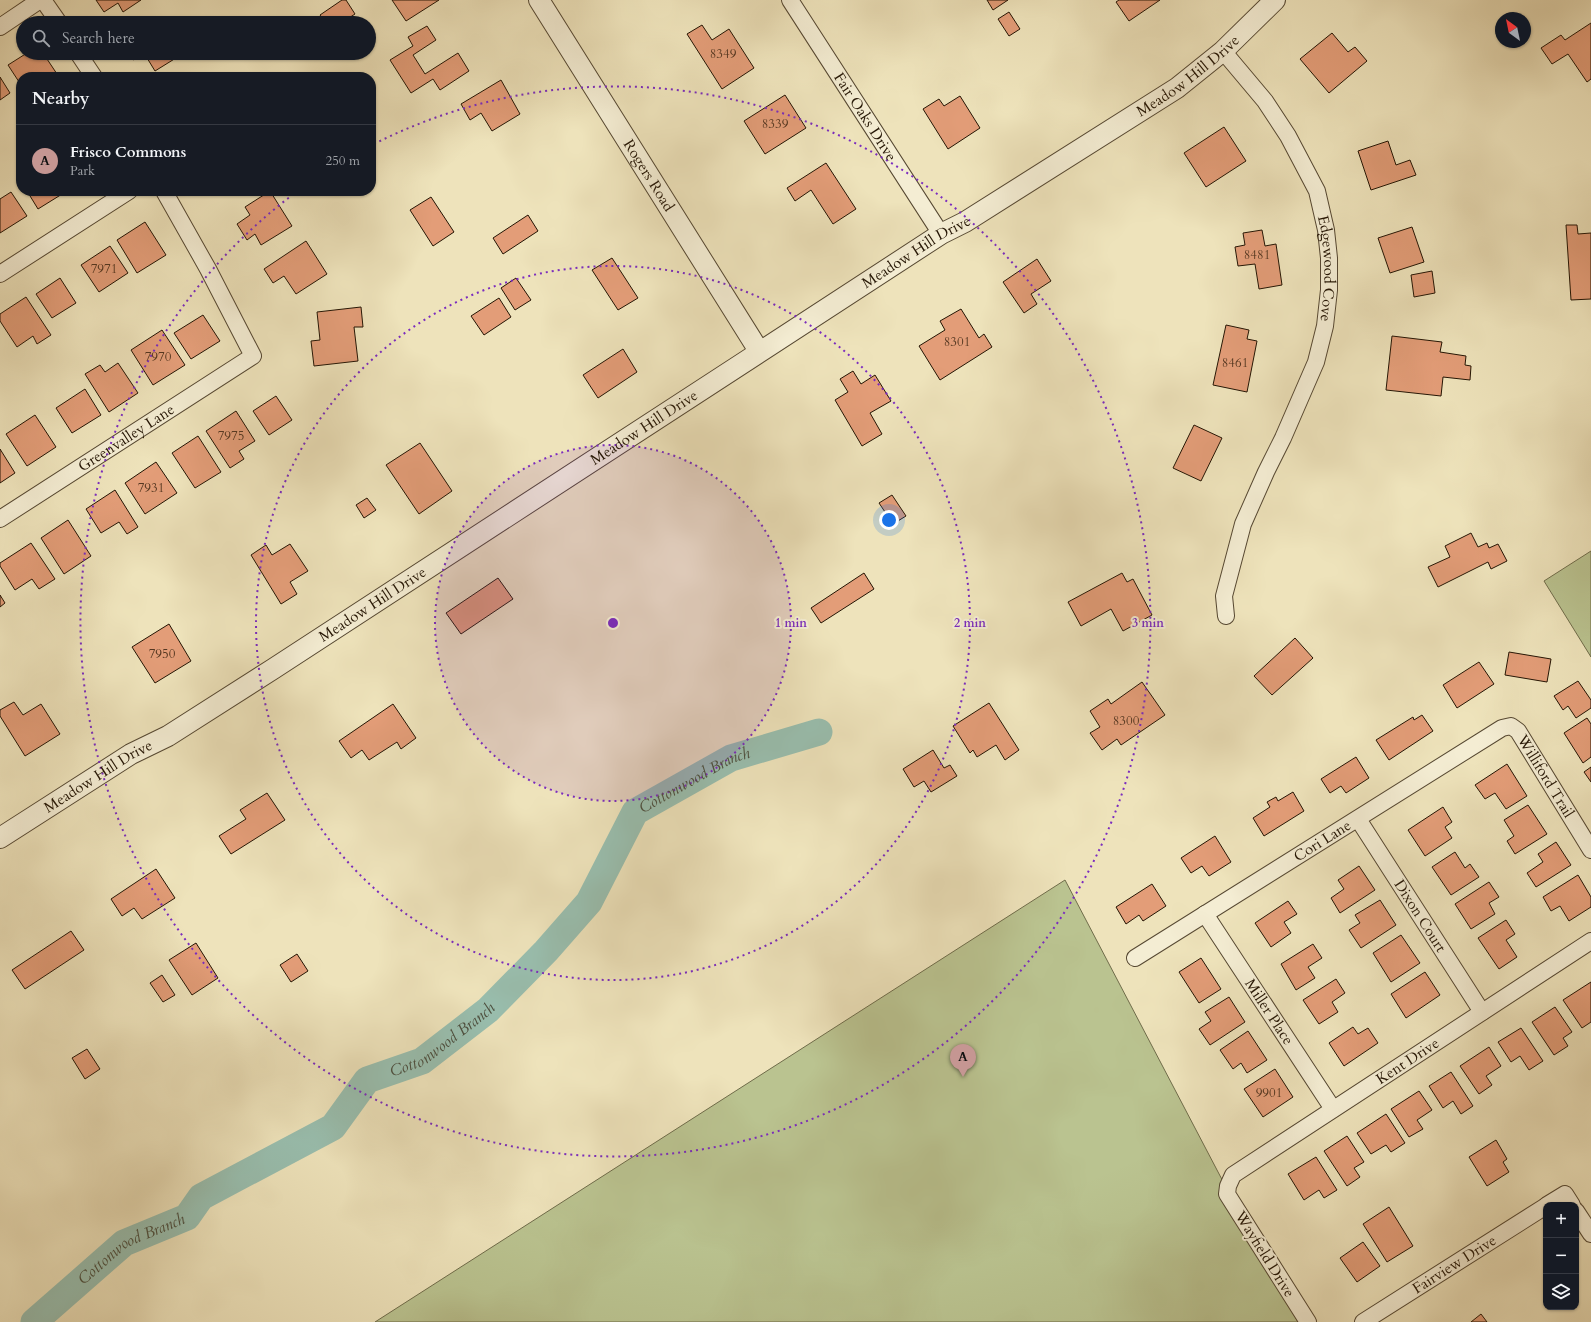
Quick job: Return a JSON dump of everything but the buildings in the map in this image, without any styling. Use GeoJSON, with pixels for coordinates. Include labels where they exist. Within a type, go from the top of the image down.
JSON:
{"type":"FeatureCollection","features":[{"type":"Feature","properties":{"kind":"street"},"geometry":{"type":"LineString","coordinates":[[16,16],[40,0]]}},
{"type":"Feature","properties":{"kind":"street"},"geometry":{"type":"LineString","coordinates":[[43,0],[53,16]]}},
{"type":"Feature","properties":{"kind":"street","name":"Rogers Road"},"geometry":{"type":"LineString","coordinates":[[539,0],[759,351]]}},
{"type":"Feature","properties":{"kind":"street","name":"Fair Oaks Drive"},"geometry":{"type":"LineString","coordinates":[[790,0],[941,234]]}},
{"type":"Feature","properties":{"kind":"street","name":"Meadow Hill Drive"},"geometry":{"type":"LineString","coordinates":[[0,838],[132,754],[168,736],[602,456],[759,351],[941,234],[964,222],[1177,88],[1223,51],[1275,0]]}},
{"type":"Feature","properties":{"kind":"street"},"geometry":{"type":"LineString","coordinates":[[0,27],[16,16]]}},
{"type":"Feature","properties":{"kind":"street","name":"Edgewood Cove"},"geometry":{"type":"LineString","coordinates":[[1223,51],[1265,101],[1288,136],[1317,191],[1326,230],[1329,258],[1329,290],[1325,326],[1316,362],[1243,524],[1224,596],[1226,616]]}},
{"type":"Feature","properties":{"kind":"street"},"geometry":{"type":"LineString","coordinates":[[83,60],[91,72]]}},
{"type":"Feature","properties":{"kind":"street"},"geometry":{"type":"LineString","coordinates":[[0,274],[121,196]]}},
{"type":"Feature","properties":{"kind":"street","name":"Greenvalley Lane"},"geometry":{"type":"LineString","coordinates":[[0,519],[253,356],[208,269],[167,196]]}},
{"type":"Feature","properties":{"kind":"street","name":"Cori Lane"},"geometry":{"type":"LineString","coordinates":[[1135,958],[1502,728],[1511,726]]}},
{"type":"Feature","properties":{"kind":"street","name":"Williford Trail"},"geometry":{"type":"LineString","coordinates":[[1511,726],[1518,731],[1591,850]]}},
{"type":"Feature","properties":{"kind":"street","name":"Dixon Court"},"geometry":{"type":"LineString","coordinates":[[1358,819],[1482,1012]]}},
{"type":"Feature","properties":{"kind":"street","name":"Miller Place"},"geometry":{"type":"LineString","coordinates":[[1205,914],[1333,1109]]}},
{"type":"Feature","properties":{"kind":"street","name":"Kent Drive"},"geometry":{"type":"LineString","coordinates":[[1228,1186],[1233,1175],[1591,941]]}},
{"type":"Feature","properties":{"kind":"street","name":"Wayfield Drive"},"geometry":{"type":"LineString","coordinates":[[1228,1186],[1227,1194],[1308,1322]]}},
{"type":"Feature","properties":{"kind":"street","name":"Fairview Drive"},"geometry":{"type":"LineString","coordinates":[[1558,1202],[1569,1199]]}},
{"type":"Feature","properties":{"kind":"street","name":"Fairview Drive"},"geometry":{"type":"LineString","coordinates":[[1363,1322],[1543,1208]]}},
{"type":"Feature","properties":{"kind":"street"},"geometry":{"type":"LineString","coordinates":[[1579,1216],[1591,1234]]}},
{"type":"Feature","properties":{"kind":"green space"},"geometry":{"type":"Polygon","coordinates":[[[1591,551],[1591,657],[1544,581],[1591,551]]]}},
{"type":"Feature","properties":{"kind":"green space"},"geometry":{"type":"Polygon","coordinates":[[[1065,880],[1298,1322],[375,1322],[1065,880]]]}},
{"type":"Feature","properties":{"kind":"waterway","name":"Cottonwood Branch"},"geometry":{"type":"LineString","coordinates":[[34,1322],[124,1243],[187,1217],[201,1197],[333,1127],[367,1080],[422,1061],[488,1010],[546,951],[589,902],[635,812],[731,758],[819,732]]}},
{"type":"Feature","properties":{"kind":"place","name":"Frisco Commons"},"geometry":{"type":"Point","coordinates":[963,1077]}}]}
